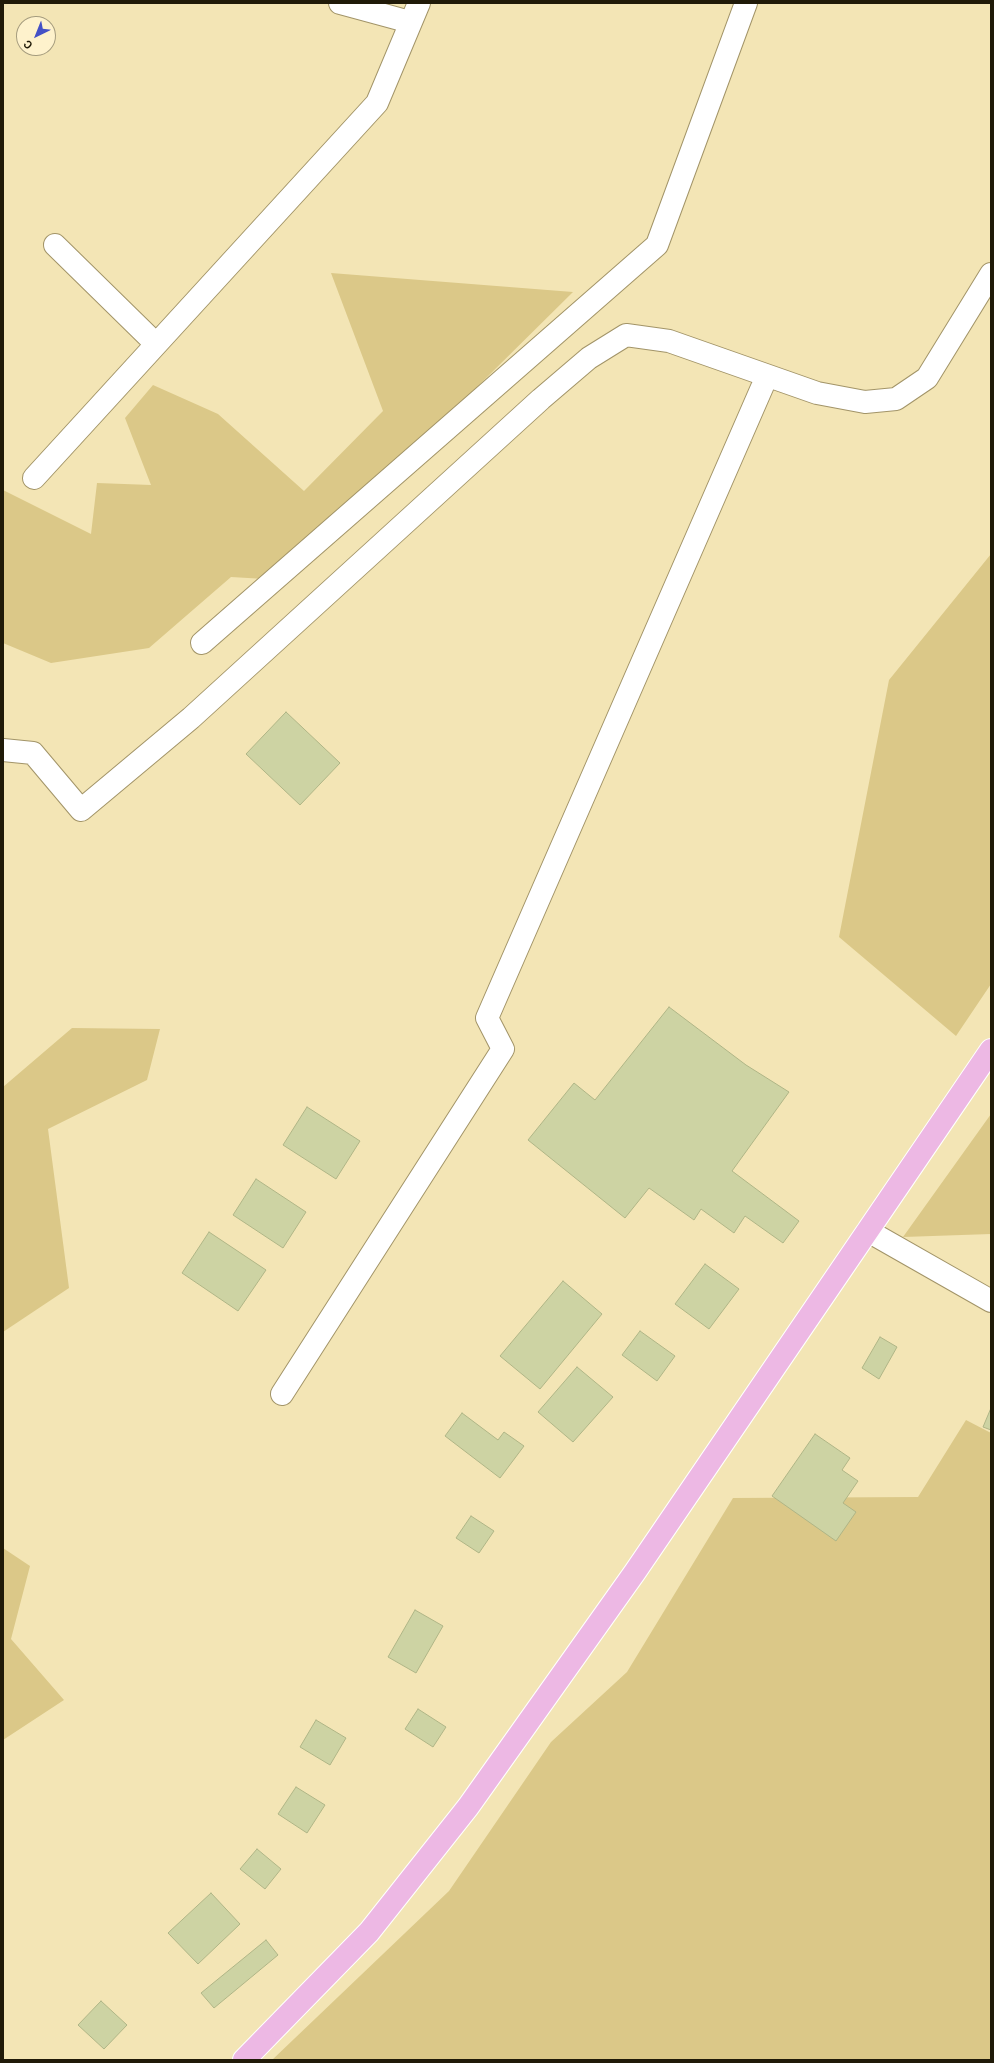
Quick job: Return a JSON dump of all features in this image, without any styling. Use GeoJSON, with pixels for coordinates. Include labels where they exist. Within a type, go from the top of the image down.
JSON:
{"type":"FeatureCollection","features":[{"type":"Feature","properties":{"kind":"main road"},"geometry":{"type":"LineString","coordinates":[[244,2060],[369,1932],[468,1807],[635,1572],[991,1050]]}},
{"type":"Feature","properties":{"kind":"lane"},"geometry":{"type":"LineString","coordinates":[[34,478],[377,102],[414,12],[340,3]]}},
{"type":"Feature","properties":{"kind":"lane"},"geometry":{"type":"LineString","coordinates":[[202,643],[657,245],[746,3]]}},
{"type":"Feature","properties":{"kind":"lane"},"geometry":{"type":"LineString","coordinates":[[55,245],[156,344]]}},
{"type":"Feature","properties":{"kind":"lane"},"geometry":{"type":"LineString","coordinates":[[3,750],[33,753],[82,810],[191,718],[540,399],[589,358],[626,335],[669,341],[817,393],[865,402],[896,399],[927,378],[991,274]]}},
{"type":"Feature","properties":{"kind":"lane"},"geometry":{"type":"LineString","coordinates":[[282,1394],[503,1049],[487,1018],[767,376]]}},
{"type":"Feature","properties":{"kind":"lane"},"geometry":{"type":"LineString","coordinates":[[868,1231],[991,1302]]}},
{"type":"Feature","properties":{"kind":"shaded area"},"geometry":{"type":"Polygon","coordinates":[[[331,273],[573,292],[282,580],[231,577],[149,648],[51,663],[3,643],[3,490],[91,534],[97,483],[151,485],[125,418],[153,385],[218,414],[304,491],[383,411],[331,273]]]}},
{"type":"Feature","properties":{"kind":"shaded area"},"geometry":{"type":"Polygon","coordinates":[[[991,554],[991,984],[956,1036],[839,937],[889,680],[991,554]]]}},
{"type":"Feature","properties":{"kind":"shaded area"},"geometry":{"type":"Polygon","coordinates":[[[72,1028],[160,1029],[147,1080],[48,1129],[69,1288],[3,1332],[3,1087],[72,1028]]]}},
{"type":"Feature","properties":{"kind":"shaded area"},"geometry":{"type":"Polygon","coordinates":[[[991,1114],[991,1234],[903,1237],[991,1114]]]}},
{"type":"Feature","properties":{"kind":"shaded area"},"geometry":{"type":"Polygon","coordinates":[[[966,1420],[991,1433],[991,2060],[272,2060],[449,1891],[551,1742],[627,1672],[733,1498],[918,1497],[966,1420]]]}},
{"type":"Feature","properties":{"kind":"shaded area"},"geometry":{"type":"Polygon","coordinates":[[[3,1548],[30,1566],[11,1639],[64,1700],[3,1740],[3,1548]]]}},
{"type":"Feature","properties":{"kind":"building"},"geometry":{"type":"Polygon","coordinates":[[[286,712],[340,763],[300,805],[246,754],[286,712]]]}},
{"type":"Feature","properties":{"kind":"building"},"geometry":{"type":"Polygon","coordinates":[[[669,1007],[746,1065],[789,1092],[732,1171],[799,1221],[783,1243],[745,1216],[734,1233],[701,1209],[694,1220],[649,1188],[625,1218],[528,1140],[574,1083],[595,1100],[669,1007]]]}},
{"type":"Feature","properties":{"kind":"building"},"geometry":{"type":"Polygon","coordinates":[[[307,1107],[360,1141],[336,1179],[283,1145],[307,1107]]]}},
{"type":"Feature","properties":{"kind":"building"},"geometry":{"type":"Polygon","coordinates":[[[256,1179],[306,1212],[283,1248],[233,1215],[256,1179]]]}},
{"type":"Feature","properties":{"kind":"building"},"geometry":{"type":"Polygon","coordinates":[[[209,1232],[266,1270],[238,1311],[182,1273],[209,1232]]]}},
{"type":"Feature","properties":{"kind":"building"},"geometry":{"type":"Polygon","coordinates":[[[705,1264],[739,1289],[709,1329],[675,1304],[705,1264]]]}},
{"type":"Feature","properties":{"kind":"building"},"geometry":{"type":"Polygon","coordinates":[[[563,1281],[602,1314],[540,1389],[500,1356],[563,1281]]]}},
{"type":"Feature","properties":{"kind":"building"},"geometry":{"type":"Polygon","coordinates":[[[640,1331],[675,1356],[657,1381],[622,1355],[640,1331]]]}},
{"type":"Feature","properties":{"kind":"building"},"geometry":{"type":"Polygon","coordinates":[[[880,1337],[897,1347],[879,1379],[862,1368],[880,1337]]]}},
{"type":"Feature","properties":{"kind":"building"},"geometry":{"type":"Polygon","coordinates":[[[577,1367],[613,1397],[573,1442],[538,1412],[577,1367]]]}},
{"type":"Feature","properties":{"kind":"building"},"geometry":{"type":"Polygon","coordinates":[[[991,1408],[991,1430],[983,1427],[991,1408]]]}},
{"type":"Feature","properties":{"kind":"building"},"geometry":{"type":"Polygon","coordinates":[[[462,1413],[498,1440],[504,1432],[524,1446],[500,1478],[445,1436],[462,1413]]]}},
{"type":"Feature","properties":{"kind":"building"},"geometry":{"type":"Polygon","coordinates":[[[815,1434],[850,1458],[842,1470],[858,1481],[843,1503],[856,1512],[836,1541],[772,1496],[815,1434]]]}},
{"type":"Feature","properties":{"kind":"building"},"geometry":{"type":"Polygon","coordinates":[[[471,1516],[494,1531],[479,1553],[456,1538],[471,1516]]]}},
{"type":"Feature","properties":{"kind":"building"},"geometry":{"type":"Polygon","coordinates":[[[415,1610],[443,1626],[416,1673],[388,1657],[415,1610]]]}},
{"type":"Feature","properties":{"kind":"building"},"geometry":{"type":"Polygon","coordinates":[[[418,1709],[446,1727],[433,1747],[405,1729],[418,1709]]]}},
{"type":"Feature","properties":{"kind":"building"},"geometry":{"type":"Polygon","coordinates":[[[316,1720],[346,1738],[330,1765],[300,1747],[316,1720]]]}},
{"type":"Feature","properties":{"kind":"building"},"geometry":{"type":"Polygon","coordinates":[[[296,1787],[325,1805],[307,1833],[278,1814],[296,1787]]]}},
{"type":"Feature","properties":{"kind":"building"},"geometry":{"type":"Polygon","coordinates":[[[257,1849],[281,1869],[265,1889],[240,1869],[257,1849]]]}},
{"type":"Feature","properties":{"kind":"building"},"geometry":{"type":"Polygon","coordinates":[[[211,1893],[240,1924],[198,1964],[168,1933],[211,1893]]]}},
{"type":"Feature","properties":{"kind":"building"},"geometry":{"type":"Polygon","coordinates":[[[266,1940],[278,1955],[214,2008],[201,1993],[266,1940]]]}},
{"type":"Feature","properties":{"kind":"building"},"geometry":{"type":"Polygon","coordinates":[[[101,2001],[127,2025],[104,2049],[78,2025],[101,2001]]]}}]}
